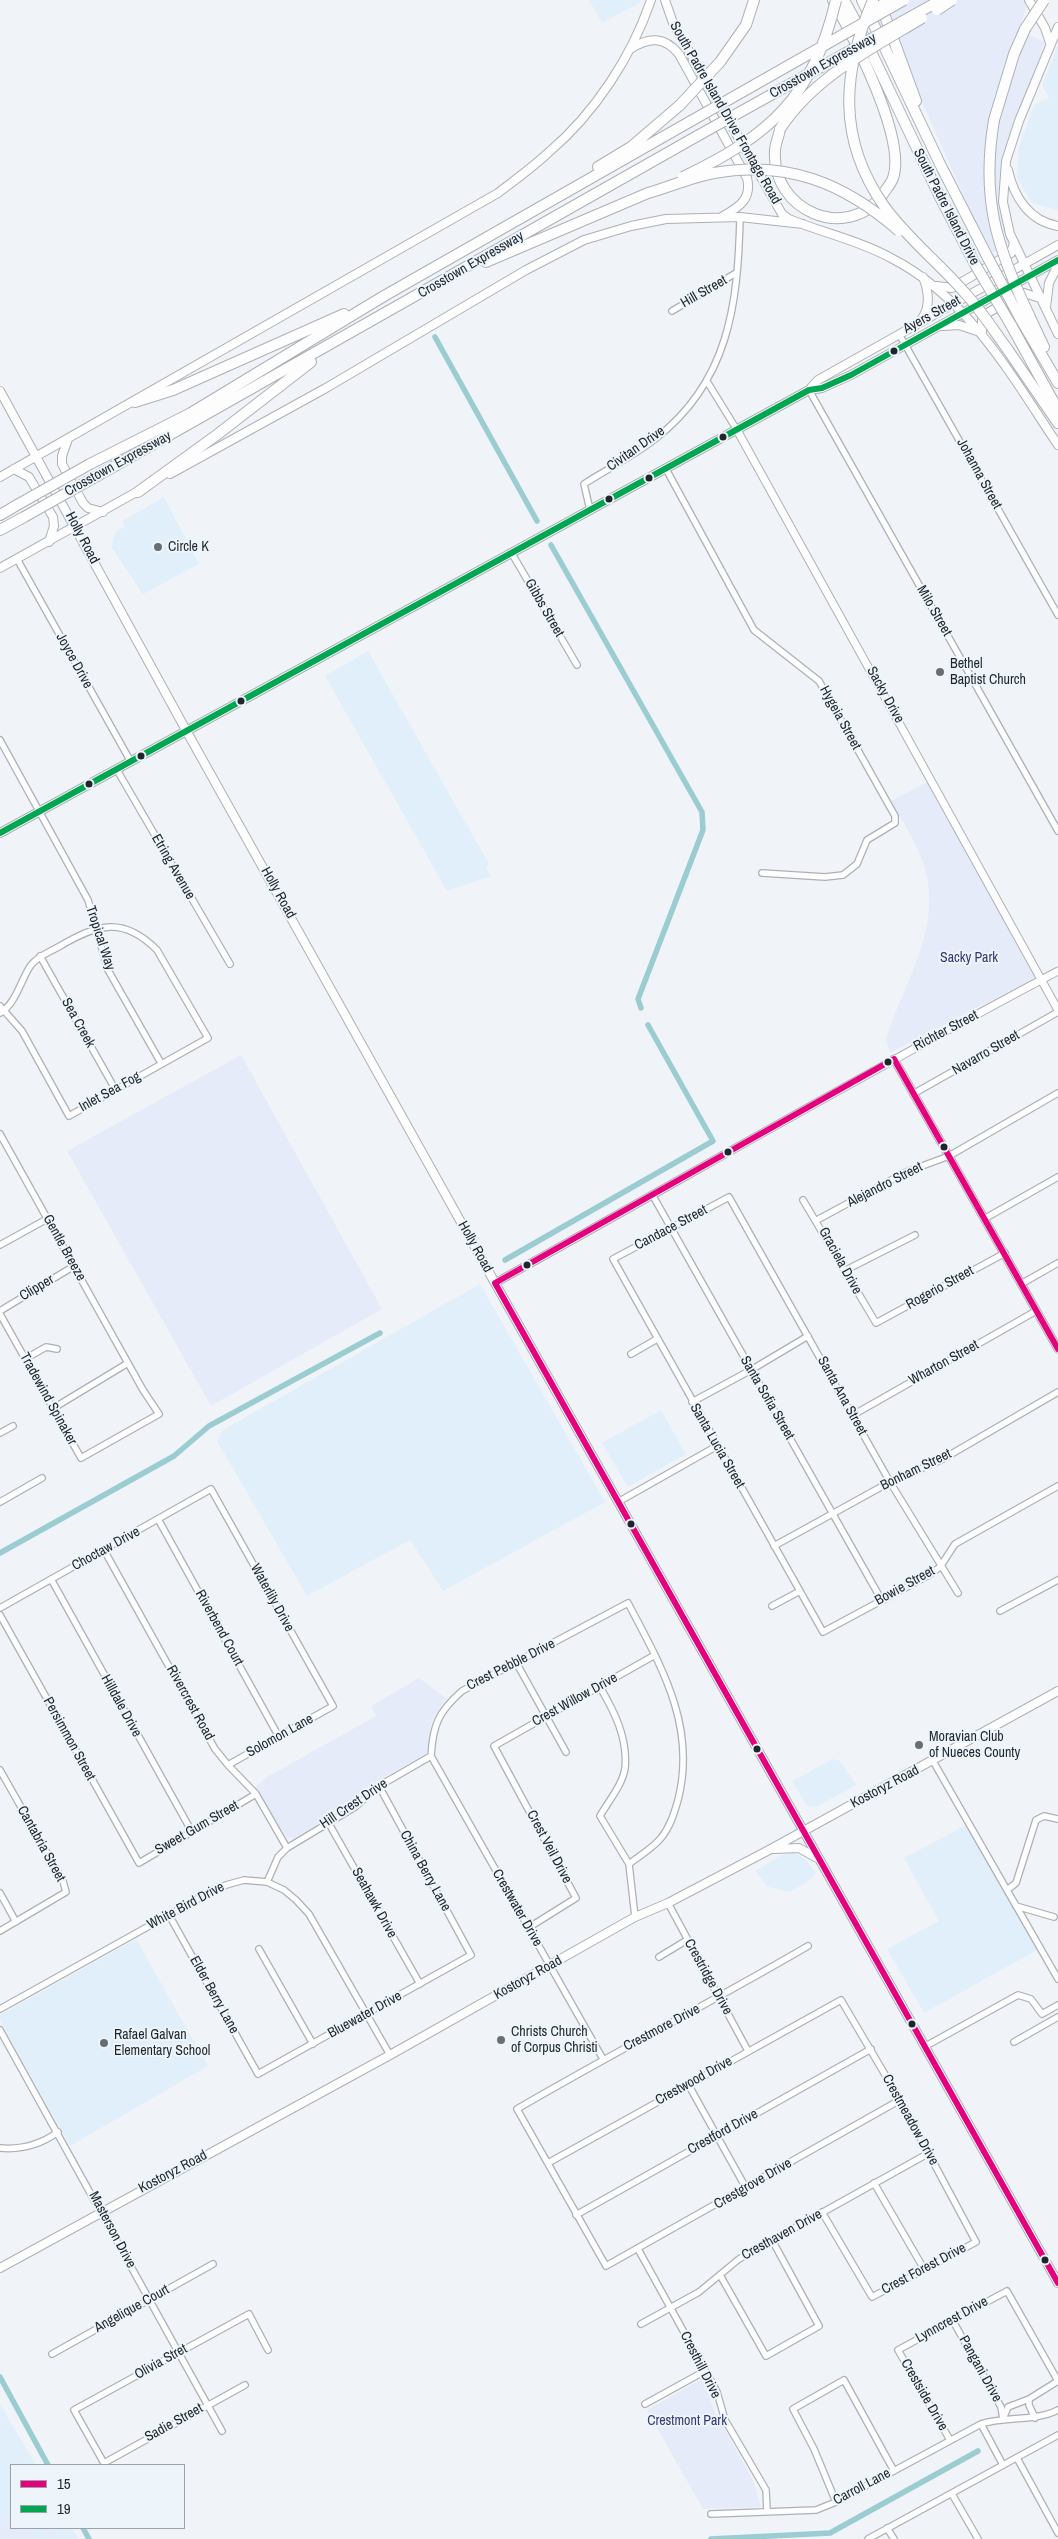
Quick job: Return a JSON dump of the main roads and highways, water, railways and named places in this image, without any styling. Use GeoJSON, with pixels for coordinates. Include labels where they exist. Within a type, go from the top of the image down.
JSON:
{"type":"FeatureCollection","features":[{"type":"Feature","properties":{"kind":"highway"},"geometry":{"type":"LineString","coordinates":[[494,232],[631,147],[680,105],[720,62],[746,25],[754,0]]}},
{"type":"Feature","properties":{"kind":"highway"},"geometry":{"type":"LineString","coordinates":[[835,0],[868,68],[894,146],[893,178],[875,205],[858,214],[841,218],[822,216],[804,209],[789,197],[781,185],[775,151],[780,129],[795,109],[819,84],[866,52],[952,0]]}},
{"type":"Feature","properties":{"kind":"highway"},"geometry":{"type":"LineString","coordinates":[[444,280],[648,193],[739,149],[780,114],[795,97],[820,56],[835,0]]}},
{"type":"Feature","properties":{"kind":"highway","name":"South Padre Island Drive"},"geometry":{"type":"LineString","coordinates":[[844,0],[976,266],[1058,410]]}},
{"type":"Feature","properties":{"kind":"highway","name":"South Padre Island Drive"},"geometry":{"type":"LineString","coordinates":[[862,0],[928,140],[988,258],[1025,317],[1058,383]]}},
{"type":"Feature","properties":{"kind":"highway"},"geometry":{"type":"LineString","coordinates":[[873,0],[862,25],[849,74],[849,123],[860,157],[884,206],[966,294],[1008,350],[1058,423]]}},
{"type":"Feature","properties":{"kind":"highway"},"geometry":{"type":"LineString","coordinates":[[879,0],[911,85],[928,140]]}},
{"type":"Feature","properties":{"kind":"highway"},"geometry":{"type":"LineString","coordinates":[[842,35],[889,0]]}},
{"type":"Feature","properties":{"kind":"highway","name":"Crosstown Expressway"},"geometry":{"type":"LineString","coordinates":[[0,515],[90,464],[191,413],[494,232],[904,0]]}},
{"type":"Feature","properties":{"kind":"highway","name":"Crosstown Expressway"},"geometry":{"type":"LineString","coordinates":[[0,530],[941,0]]}},
{"type":"Feature","properties":{"kind":"highway"},"geometry":{"type":"LineString","coordinates":[[1044,0],[1025,29],[1014,54],[994,120],[989,150],[991,204],[996,231],[1025,317],[1058,378]]}},
{"type":"Feature","properties":{"kind":"highway"},"geometry":{"type":"LineString","coordinates":[[648,193],[712,173],[758,168],[798,174],[838,187],[867,204],[938,264]]}},
{"type":"Feature","properties":{"kind":"highway"},"geometry":{"type":"LineString","coordinates":[[135,402],[174,390],[384,296]]}},
{"type":"Feature","properties":{"kind":"highway"},"geometry":{"type":"LineString","coordinates":[[138,492],[218,434],[336,342]]}},
{"type":"Feature","properties":{"kind":"main road"},"geometry":{"type":"LineString","coordinates":[[0,477],[135,402],[498,193],[551,151],[585,114],[610,82],[629,50],[651,0]]}},
{"type":"Feature","properties":{"kind":"main road","name":"South Padre Island Drive Frontage Road"},"geometry":{"type":"LineString","coordinates":[[665,0],[673,23],[782,214],[892,258],[923,277],[955,302],[982,333],[1058,445]]}},
{"type":"Feature","properties":{"kind":"main road"},"geometry":{"type":"LineString","coordinates":[[1029,0],[1045,28],[1050,43]]}},
{"type":"Feature","properties":{"kind":"main road"},"geometry":{"type":"LineString","coordinates":[[1058,26],[1006,161],[1003,202],[1014,243],[1058,334]]}},
{"type":"Feature","properties":{"kind":"main road"},"geometry":{"type":"LineString","coordinates":[[629,50],[646,41],[656,39],[673,47],[747,178],[749,186],[744,201],[737,208],[719,218]]}},
{"type":"Feature","properties":{"kind":"main road"},"geometry":{"type":"LineString","coordinates":[[1006,161],[1014,190],[1021,203],[1043,221],[1058,226]]}},
{"type":"Feature","properties":{"kind":"main road"},"geometry":{"type":"LineString","coordinates":[[0,568],[326,388],[526,270],[584,240],[631,226],[666,219],[740,217],[803,224]]}},
{"type":"Feature","properties":{"kind":"main road"},"geometry":{"type":"LineString","coordinates":[[935,286],[952,288],[1011,253],[1014,243]]}},
{"type":"Feature","properties":{"kind":"main road","name":"Ayers Street"},"geometry":{"type":"LineString","coordinates":[[0,833],[187,732],[511,552],[738,430],[809,390],[818,380],[861,355],[1058,245]]}},
{"type":"Feature","properties":{"kind":"main road","name":"Ayers Street"},"geometry":{"type":"LineString","coordinates":[[809,390],[822,388],[874,363],[1058,260]]}},
{"type":"Feature","properties":{"kind":"main road"},"geometry":{"type":"LineString","coordinates":[[1046,309],[1047,290],[1058,265]]}},
{"type":"Feature","properties":{"kind":"main road"},"geometry":{"type":"LineString","coordinates":[[920,322],[928,307],[923,277]]}},
{"type":"Feature","properties":{"kind":"main road"},"geometry":{"type":"LineString","coordinates":[[940,326],[959,325],[982,333],[982,320],[989,312],[1024,293],[1040,298]]}},
{"type":"Feature","properties":{"kind":"main road"},"geometry":{"type":"LineString","coordinates":[[861,355],[874,363]]}},
{"type":"Feature","properties":{"kind":"main road","name":"Holly Road"},"geometry":{"type":"LineString","coordinates":[[0,391],[38,457],[187,732],[495,1283],[1058,2283]]}},
{"type":"Feature","properties":{"kind":"main road"},"geometry":{"type":"LineString","coordinates":[[68,440],[62,456],[62,464],[83,503],[88,508],[103,512]]}},
{"type":"Feature","properties":{"kind":"main road"},"geometry":{"type":"LineString","coordinates":[[14,469],[29,477],[53,517],[54,526],[49,542]]}},
{"type":"Feature","properties":{"kind":"main road","name":"Kostoryz Road"},"geometry":{"type":"LineString","coordinates":[[0,2268],[101,2211],[390,2055],[635,1917],[668,1903],[803,1832],[1058,1691]]}},
{"type":"Feature","properties":{"kind":"main road"},"geometry":{"type":"LineString","coordinates":[[769,1850],[796,1848],[818,1858]]}},
{"type":"Feature","properties":{"kind":"waterway"},"geometry":{"type":"LineString","coordinates":[[435,337],[537,521]]}},
{"type":"Feature","properties":{"kind":"waterway"},"geometry":{"type":"LineString","coordinates":[[551,545],[702,812],[703,830],[638,999],[641,1008]]}},
{"type":"Feature","properties":{"kind":"waterway"},"geometry":{"type":"LineString","coordinates":[[505,1260],[713,1141],[648,1025]]}},
{"type":"Feature","properties":{"kind":"waterway"},"geometry":{"type":"LineString","coordinates":[[0,1553],[174,1456],[209,1426],[380,1333]]}},
{"type":"Feature","properties":{"kind":"waterway"},"geometry":{"type":"LineString","coordinates":[[0,2377],[47,2464]]}},
{"type":"Feature","properties":{"kind":"waterway"},"geometry":{"type":"LineString","coordinates":[[711,2539],[830,2533],[978,2451]]}},
{"type":"Feature","properties":{"kind":"waterway"},"geometry":{"type":"LineString","coordinates":[[84,2529],[89,2539]]}},
{"type":"Feature","properties":{"kind":"place","name":"Circle K"},"geometry":{"type":"Point","coordinates":[158,547]}},
{"type":"Feature","properties":{"kind":"place","name":"Bethel Baptist Church"},"geometry":{"type":"Point","coordinates":[940,672]}},
{"type":"Feature","properties":{"kind":"place","name":"Moravian Club of Nueces County"},"geometry":{"type":"Point","coordinates":[919,1745]}},
{"type":"Feature","properties":{"kind":"place","name":"Christs Church of Corpus Christi"},"geometry":{"type":"Point","coordinates":[501,2040]}},
{"type":"Feature","properties":{"kind":"place","name":"Rafael Galvan Elementary School"},"geometry":{"type":"Point","coordinates":[104,2043]}},
{"type":"Feature","properties":{"kind":"park label","name":"Sacky Park"},"geometry":{"type":"Point","coordinates":[969,958]}},
{"type":"Feature","properties":{"kind":"park label","name":"Crestmont Park"},"geometry":{"type":"Point","coordinates":[687,2421]}}]}
